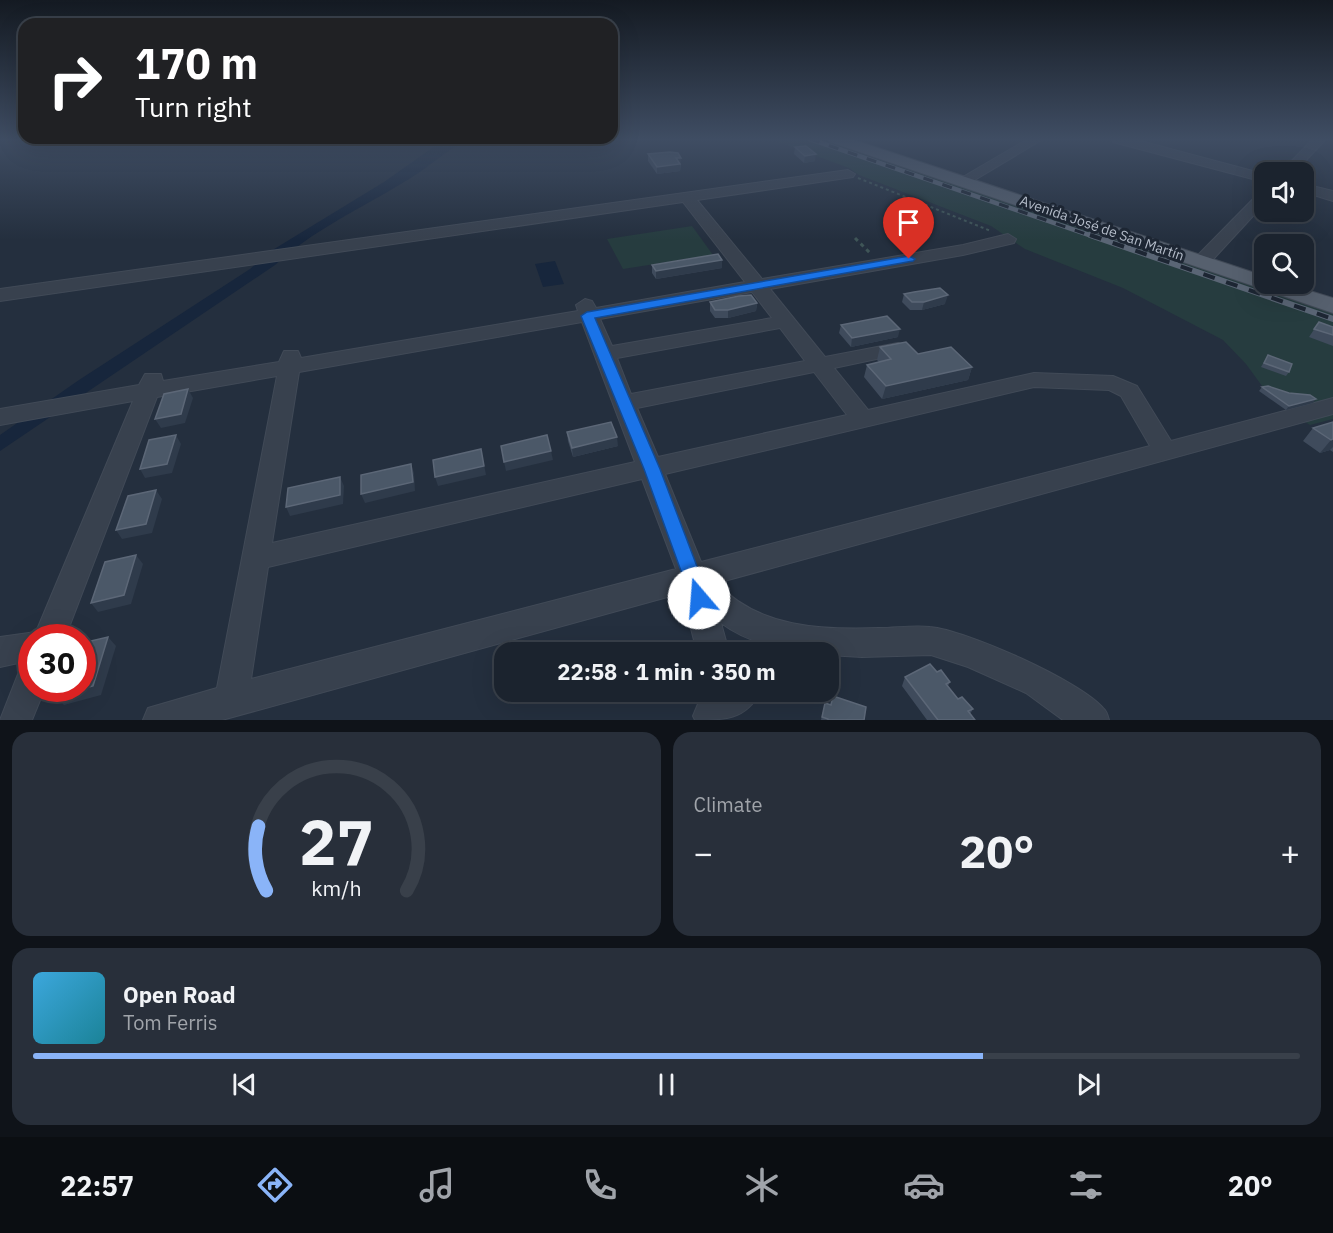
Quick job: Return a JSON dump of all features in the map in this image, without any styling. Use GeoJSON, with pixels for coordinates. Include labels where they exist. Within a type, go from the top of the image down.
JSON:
{"type":"FeatureCollection","features":[{"type":"Feature","properties":{"kind":"main road","name":"Avenida José de San Martín"},"geometry":{"type":"LineString","coordinates":[[938,173],[1254,279]]}},
{"type":"Feature","properties":{"kind":"main road","name":"Avenida José de San Martín"},"geometry":{"type":"LineString","coordinates":[[1298,294],[1333,306]]}},
{"type":"Feature","properties":{"kind":"street"},"geometry":{"type":"LineString","coordinates":[[963,181],[978,173]]}},
{"type":"Feature","properties":{"kind":"street"},"geometry":{"type":"LineString","coordinates":[[0,295],[848,174]]}},
{"type":"Feature","properties":{"kind":"street"},"geometry":{"type":"LineString","coordinates":[[1314,191],[1333,196]]}},
{"type":"Feature","properties":{"kind":"street"},"geometry":{"type":"LineString","coordinates":[[687,197],[863,420]]}},
{"type":"Feature","properties":{"kind":"street"},"geometry":{"type":"LineString","coordinates":[[1201,262],[1254,206]]}},
{"type":"Feature","properties":{"kind":"street"},"geometry":{"type":"LineString","coordinates":[[0,405],[152,384],[1002,237]]}},
{"type":"Feature","properties":{"kind":"street"},"geometry":{"type":"LineString","coordinates":[[586,310],[652,469],[693,577],[710,642]]}},
{"type":"Feature","properties":{"kind":"street"},"geometry":{"type":"LineString","coordinates":[[604,354],[785,321]]}},
{"type":"Feature","properties":{"kind":"street"},"geometry":{"type":"LineString","coordinates":[[624,403],[898,349]]}},
{"type":"Feature","properties":{"kind":"street"},"geometry":{"type":"LineString","coordinates":[[231,701],[290,360]]}},
{"type":"Feature","properties":{"kind":"street"},"geometry":{"type":"LineString","coordinates":[[254,559],[1034,380],[1113,383],[1129,391],[1165,451]]}},
{"type":"Feature","properties":{"kind":"street"},"geometry":{"type":"LineString","coordinates":[[0,417],[152,384]]}},
{"type":"Feature","properties":{"kind":"street"},"geometry":{"type":"LineString","coordinates":[[55,624],[152,384]]}},
{"type":"Feature","properties":{"kind":"street"},"geometry":{"type":"LineString","coordinates":[[160,720],[1333,406]]}},
{"type":"Feature","properties":{"kind":"street"},"geometry":{"type":"LineString","coordinates":[[693,577],[714,601],[747,625],[807,642]]}},
{"type":"Feature","properties":{"kind":"street"},"geometry":{"type":"LineString","coordinates":[[839,646],[931,641],[973,654],[1038,682],[1092,720]]}},
{"type":"Feature","properties":{"kind":"street"},"geometry":{"type":"LineString","coordinates":[[0,652],[18,648]]}},
{"type":"Feature","properties":{"kind":"street"},"geometry":{"type":"LineString","coordinates":[[15,720],[23,702]]}},
{"type":"Feature","properties":{"kind":"path"},"geometry":{"type":"LineString","coordinates":[[848,174],[984,226],[1002,237]]}},
{"type":"Feature","properties":{"kind":"path"},"geometry":{"type":"LineString","coordinates":[[855,238],[877,259]]}},
{"type":"Feature","properties":{"kind":"green space"},"geometry":{"type":"Polygon","coordinates":[[[856,173],[936,173],[1254,279],[1254,294],[1297,294],[1333,306],[1333,419],[1310,425],[1301,419],[1326,413],[1306,399],[1265,390],[1246,364],[1223,340],[1123,288],[1025,249],[991,226],[856,173]]]}},
{"type":"Feature","properties":{"kind":"green space"},"geometry":{"type":"Polygon","coordinates":[[[692,226],[713,255],[623,269],[607,239],[692,226]]]}},
{"type":"Feature","properties":{"kind":"water"},"geometry":{"type":"Polygon","coordinates":[[[397,173],[418,173],[319,232],[275,265],[0,451],[0,435],[79,380],[250,269],[271,251],[397,173]]]}},
{"type":"Feature","properties":{"kind":"water"},"geometry":{"type":"Polygon","coordinates":[[[555,261],[564,284],[543,287],[535,264],[555,261]]]}},
{"type":"Feature","properties":{"kind":"building"},"geometry":{"type":"Polygon","coordinates":[[[718,254],[722,260],[656,271],[652,265],[718,254]]]}},
{"type":"Feature","properties":{"kind":"building"},"geometry":{"type":"Polygon","coordinates":[[[940,288],[948,295],[924,302],[912,302],[904,294],[914,292],[940,288]]]}},
{"type":"Feature","properties":{"kind":"building"},"geometry":{"type":"Polygon","coordinates":[[[751,295],[757,303],[728,310],[715,310],[710,302],[739,296],[751,295]]]}},
{"type":"Feature","properties":{"kind":"building"},"geometry":{"type":"Polygon","coordinates":[[[887,316],[900,329],[852,338],[841,325],[887,316]]]}},
{"type":"Feature","properties":{"kind":"building"},"geometry":{"type":"Polygon","coordinates":[[[1319,322],[1333,327],[1333,335],[1314,329],[1319,322]]]}},
{"type":"Feature","properties":{"kind":"building"},"geometry":{"type":"Polygon","coordinates":[[[906,342],[918,354],[951,347],[972,367],[886,386],[867,365],[891,359],[880,347],[906,342]]]}},
{"type":"Feature","properties":{"kind":"building"},"geometry":{"type":"Polygon","coordinates":[[[1268,355],[1292,364],[1289,372],[1264,363],[1268,355]]]}},
{"type":"Feature","properties":{"kind":"building"},"geometry":{"type":"Polygon","coordinates":[[[1268,386],[1289,393],[1310,395],[1316,399],[1289,406],[1262,387],[1268,386]]]}},
{"type":"Feature","properties":{"kind":"building"},"geometry":{"type":"Polygon","coordinates":[[[188,389],[181,414],[155,419],[164,394],[188,389]]]}},
{"type":"Feature","properties":{"kind":"building"},"geometry":{"type":"Polygon","coordinates":[[[611,422],[617,437],[572,448],[567,432],[611,422]]]}},
{"type":"Feature","properties":{"kind":"building"},"geometry":{"type":"Polygon","coordinates":[[[1333,422],[1333,439],[1331,440],[1313,428],[1333,422]]]}},
{"type":"Feature","properties":{"kind":"building"},"geometry":{"type":"Polygon","coordinates":[[[176,435],[167,464],[140,469],[149,440],[176,435]]]}},
{"type":"Feature","properties":{"kind":"building"},"geometry":{"type":"Polygon","coordinates":[[[547,435],[551,451],[504,462],[501,446],[547,435]]]}},
{"type":"Feature","properties":{"kind":"building"},"geometry":{"type":"Polygon","coordinates":[[[481,449],[484,466],[435,477],[433,460],[481,449]]]}},
{"type":"Feature","properties":{"kind":"building"},"geometry":{"type":"Polygon","coordinates":[[[411,464],[413,482],[361,494],[361,475],[411,464]]]}},
{"type":"Feature","properties":{"kind":"building"},"geometry":{"type":"Polygon","coordinates":[[[340,477],[340,495],[286,507],[288,488],[340,477]]]}},
{"type":"Feature","properties":{"kind":"building"},"geometry":{"type":"Polygon","coordinates":[[[156,490],[146,524],[116,530],[128,496],[156,490]]]}},
{"type":"Feature","properties":{"kind":"building"},"geometry":{"type":"Polygon","coordinates":[[[136,555],[124,595],[91,603],[105,562],[136,555]]]}},
{"type":"Feature","properties":{"kind":"building"},"geometry":{"type":"Polygon","coordinates":[[[108,637],[96,676],[96,640],[108,637]]]}},
{"type":"Feature","properties":{"kind":"building"},"geometry":{"type":"Polygon","coordinates":[[[930,664],[937,672],[941,670],[950,682],[946,684],[958,699],[962,697],[973,709],[968,711],[975,720],[938,720],[905,677],[930,664]]]}},
{"type":"Feature","properties":{"kind":"building"},"geometry":{"type":"Polygon","coordinates":[[[839,698],[866,707],[864,720],[828,720],[822,717],[825,703],[831,705],[832,702],[839,702],[839,698]]]}},
{"type":"Feature","properties":{"kind":"railway"},"geometry":{"type":"LineString","coordinates":[[908,173],[1095,237]]}},
{"type":"Feature","properties":{"kind":"railway"},"geometry":{"type":"LineString","coordinates":[[1090,235],[1333,319]]}},
{"type":"Feature","properties":{"kind":"route"},"geometry":{"type":"LineString","coordinates":[[699,598],[652,469],[587,316],[909,259]]}}]}
